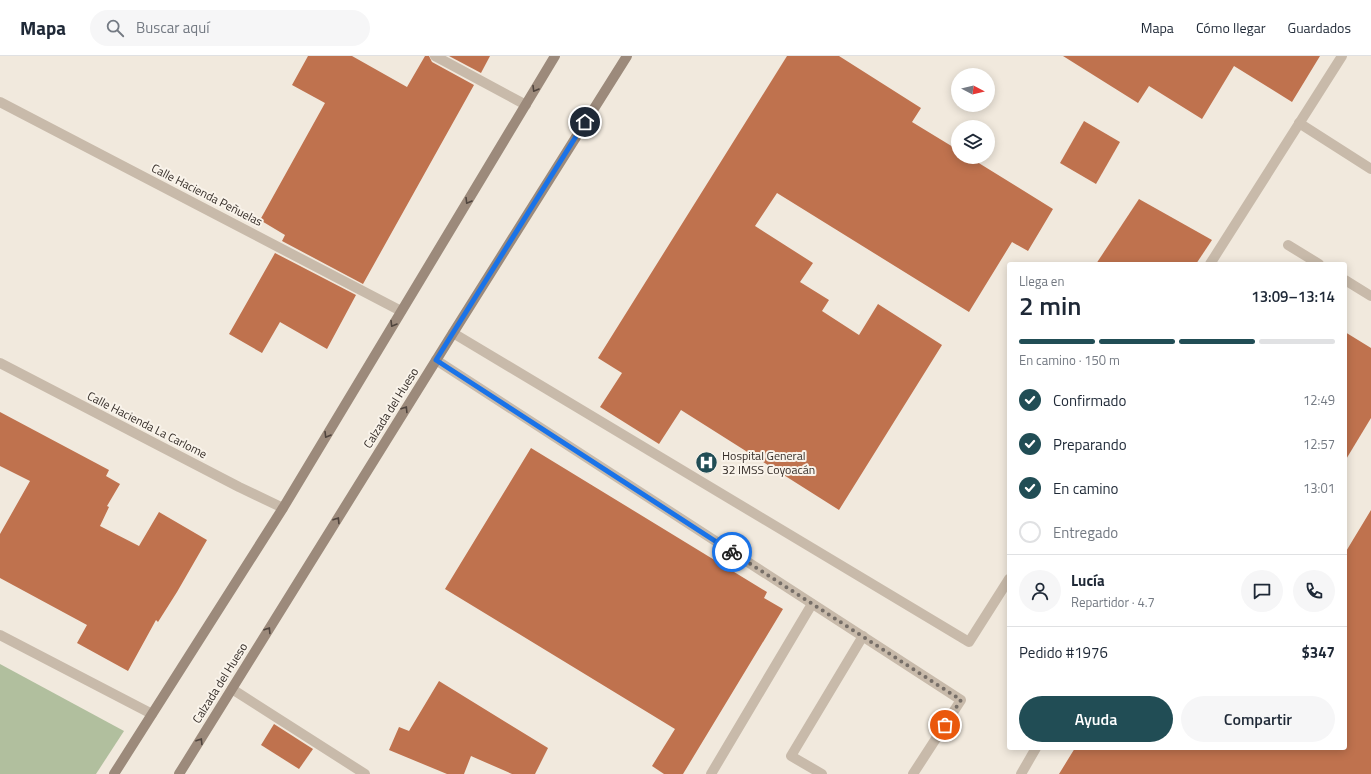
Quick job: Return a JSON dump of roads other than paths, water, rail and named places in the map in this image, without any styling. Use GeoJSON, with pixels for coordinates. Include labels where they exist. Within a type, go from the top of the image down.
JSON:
{"type":"FeatureCollection","features":[{"type":"Feature","properties":{"kind":"main road"},"geometry":{"type":"LineString","coordinates":[[114,774],[283,508],[401,310],[556,56]]}},
{"type":"Feature","properties":{"kind":"main road","name":"Calzada del Hueso"},"geometry":{"type":"LineString","coordinates":[[179,774],[627,56]]}},
{"type":"Feature","properties":{"kind":"street"},"geometry":{"type":"LineString","coordinates":[[435,56],[526,105]]}},
{"type":"Feature","properties":{"kind":"street"},"geometry":{"type":"LineString","coordinates":[[1211,262],[1342,56]]}},
{"type":"Feature","properties":{"kind":"street","name":"Calle Hacienda Peñuelas"},"geometry":{"type":"LineString","coordinates":[[0,102],[401,310]]}},
{"type":"Feature","properties":{"kind":"street"},"geometry":{"type":"LineString","coordinates":[[1299,123],[1371,169]]}},
{"type":"Feature","properties":{"kind":"street"},"geometry":{"type":"LineString","coordinates":[[1288,245],[1316,262]]}},
{"type":"Feature","properties":{"kind":"street"},"geometry":{"type":"LineString","coordinates":[[1347,281],[1371,296]]}},
{"type":"Feature","properties":{"kind":"street"},"geometry":{"type":"LineString","coordinates":[[453,333],[969,642],[1007,582]]}},
{"type":"Feature","properties":{"kind":"street"},"geometry":{"type":"LineString","coordinates":[[436,360],[961,700],[913,774]]}},
{"type":"Feature","properties":{"kind":"street","name":"Calle Hacienda La Carlome"},"geometry":{"type":"LineString","coordinates":[[0,363],[239,487],[283,508]]}},
{"type":"Feature","properties":{"kind":"street"},"geometry":{"type":"LineString","coordinates":[[711,774],[812,604]]}},
{"type":"Feature","properties":{"kind":"street"},"geometry":{"type":"LineString","coordinates":[[0,636],[152,714]]}},
{"type":"Feature","properties":{"kind":"street"},"geometry":{"type":"LineString","coordinates":[[822,774],[791,756],[863,636]]}},
{"type":"Feature","properties":{"kind":"street"},"geometry":{"type":"LineString","coordinates":[[232,689],[365,774]]}},
{"type":"Feature","properties":{"kind":"street"},"geometry":{"type":"LineString","coordinates":[[1020,774],[1035,750]]}},
{"type":"Feature","properties":{"kind":"place","name":"Hospital General 32 IMSS Coyoacán"},"geometry":{"type":"Point","coordinates":[706,463]}}]}
